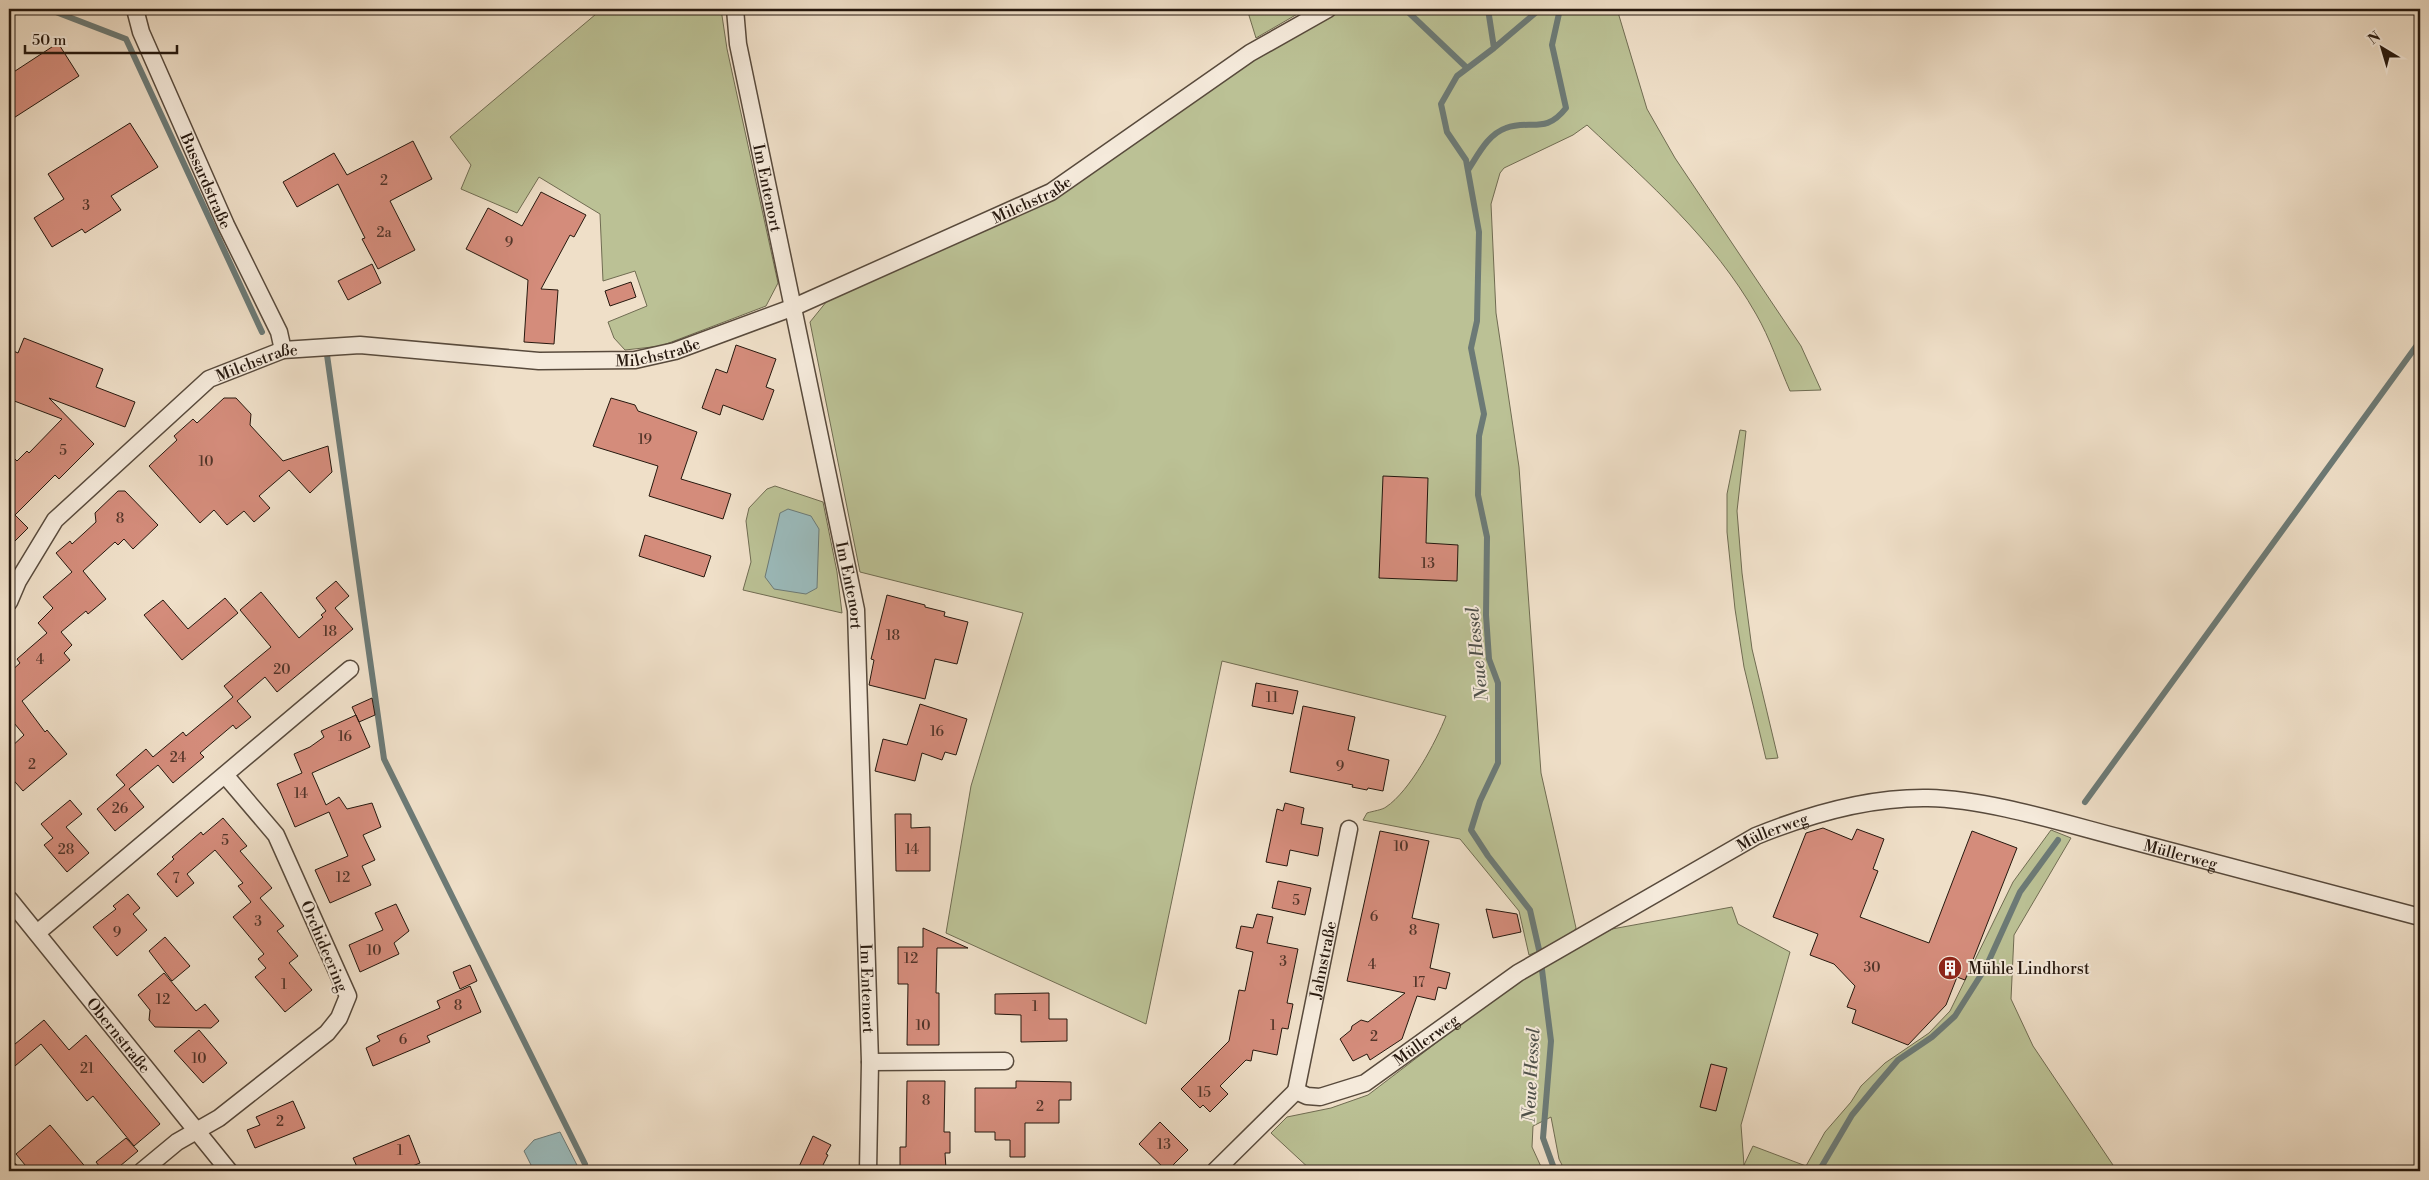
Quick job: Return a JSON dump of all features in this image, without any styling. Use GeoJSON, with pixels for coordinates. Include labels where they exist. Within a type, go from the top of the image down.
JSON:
{"type":"FeatureCollection","features":[{"type":"Feature","properties":{"kind":"street","name":"Bussardstraße"},"geometry":{"type":"LineString","coordinates":[[135,9],[141,32],[226,225],[279,332],[283,350]]}},
{"type":"Feature","properties":{"kind":"street","name":"Im Entenort"},"geometry":{"type":"LineString","coordinates":[[735,9],[738,44],[856,610],[870,1062],[868,1171]]}},
{"type":"Feature","properties":{"kind":"street","name":"Milchstraße"},"geometry":{"type":"LineString","coordinates":[[9,602],[18,581],[55,520],[209,379],[283,350],[360,345],[540,361],[635,360],[675,351],[794,307],[1051,192],[1250,53],[1328,9]]}},
{"type":"Feature","properties":{"kind":"street"},"geometry":{"type":"LineString","coordinates":[[37,934],[350,670]]}},
{"type":"Feature","properties":{"kind":"street","name":"Orchideering"},"geometry":{"type":"LineString","coordinates":[[197,1132],[219,1118],[327,1033],[339,1018],[348,996],[276,835],[225,774]]}},
{"type":"Feature","properties":{"kind":"street","name":"Müllerweg"},"geometry":{"type":"LineString","coordinates":[[1296,1091],[1307,1096],[1320,1097],[1365,1083],[1527,968],[1554,952],[1756,836],[1795,820],[1842,808],[1929,798],[1982,804],[2066,824],[2420,917]]}},
{"type":"Feature","properties":{"kind":"street","name":"Jahnstraße"},"geometry":{"type":"LineString","coordinates":[[1296,1091],[1349,829]]}},
{"type":"Feature","properties":{"kind":"street","name":"Obernstraße"},"geometry":{"type":"LineString","coordinates":[[9,899],[230,1171]]}},
{"type":"Feature","properties":{"kind":"street"},"geometry":{"type":"LineString","coordinates":[[870,1062],[1005,1061]]}},
{"type":"Feature","properties":{"kind":"street"},"geometry":{"type":"LineString","coordinates":[[1214,1171],[1296,1091]]}},
{"type":"Feature","properties":{"kind":"street"},"geometry":{"type":"LineString","coordinates":[[142,1171],[177,1142],[197,1132]]}},
{"type":"Feature","properties":{"kind":"green space"},"geometry":{"type":"Polygon","coordinates":[[[602,9],[721,9],[727,49],[778,283],[766,306],[661,346],[625,350],[614,338],[608,322],[647,306],[635,271],[603,281],[600,214],[539,177],[517,213],[461,189],[471,165],[450,137],[602,9]]]}},
{"type":"Feature","properties":{"kind":"green space"},"geometry":{"type":"Polygon","coordinates":[[[1247,9],[1306,9],[1256,38],[1247,9]]]}},
{"type":"Feature","properties":{"kind":"green space"},"geometry":{"type":"Polygon","coordinates":[[[1344,9],[1617,9],[1647,109],[1675,158],[1801,346],[1821,390],[1790,391],[1761,323],[1721,261],[1657,191],[1587,125],[1573,135],[1504,168],[1500,173],[1491,204],[1496,313],[1519,467],[1541,773],[1576,928],[1570,938],[1529,955],[1519,911],[1460,839],[1363,820],[1367,813],[1386,807],[1404,790],[1429,752],[1446,716],[1222,661],[1146,1024],[946,933],[971,786],[1023,613],[860,572],[810,322],[827,301],[1060,196],[1254,59],[1344,9]]]}},
{"type":"Feature","properties":{"kind":"green space"},"geometry":{"type":"Polygon","coordinates":[[[1740,430],[1746,431],[1737,511],[1742,573],[1752,649],[1778,758],[1766,759],[1744,667],[1735,609],[1727,532],[1727,494],[1740,430]]]}},
{"type":"Feature","properties":{"kind":"green space"},"geometry":{"type":"Polygon","coordinates":[[[775,486],[823,502],[837,572],[842,613],[743,590],[751,562],[746,521],[749,508],[767,489],[775,486]]]}},
{"type":"Feature","properties":{"kind":"green space"},"geometry":{"type":"Polygon","coordinates":[[[2051,830],[2071,838],[2014,935],[2011,999],[2033,1046],[2117,1171],[1565,1171],[1559,1159],[1551,1117],[1533,1126],[1532,1147],[1543,1171],[1312,1171],[1271,1133],[1287,1117],[1331,1108],[1368,1095],[1520,979],[1612,929],[1732,907],[1738,924],[1790,952],[1741,1125],[1744,1165],[1753,1146],[1806,1166],[1825,1132],[1851,1102],[1861,1086],[1885,1063],[1929,1033],[1950,1011],[2013,882],[2051,830]]]}},
{"type":"Feature","properties":{"kind":"water"},"geometry":{"type":"Polygon","coordinates":[[[788,509],[811,516],[819,529],[817,588],[806,594],[774,589],[765,577],[780,513],[788,509]]]}},
{"type":"Feature","properties":{"kind":"water"},"geometry":{"type":"Polygon","coordinates":[[[560,1132],[580,1171],[534,1171],[524,1151],[534,1140],[560,1132]]]}},
{"type":"Feature","properties":{"kind":"building"},"geometry":{"type":"Polygon","coordinates":[[[58,43],[79,76],[9,121],[9,75],[58,43]]]}},
{"type":"Feature","properties":{"kind":"building"},"geometry":{"type":"Polygon","coordinates":[[[130,123],[158,167],[111,196],[121,210],[85,233],[82,229],[52,247],[34,218],[64,199],[48,174],[130,123]]]}},
{"type":"Feature","properties":{"kind":"building"},"geometry":{"type":"Polygon","coordinates":[[[413,141],[432,179],[390,201],[415,250],[378,269],[362,239],[365,238],[338,184],[297,207],[283,182],[334,153],[347,175],[413,141]]]}},
{"type":"Feature","properties":{"kind":"building"},"geometry":{"type":"Polygon","coordinates":[[[541,192],[586,215],[574,237],[570,235],[541,289],[558,290],[554,344],[524,342],[528,280],[466,249],[488,208],[522,226],[541,192]]]}},
{"type":"Feature","properties":{"kind":"building"},"geometry":{"type":"Polygon","coordinates":[[[372,264],[381,283],[348,300],[338,281],[372,264]]]}},
{"type":"Feature","properties":{"kind":"building"},"geometry":{"type":"Polygon","coordinates":[[[631,282],[636,297],[610,306],[605,291],[631,282]]]}},
{"type":"Feature","properties":{"kind":"building"},"geometry":{"type":"Polygon","coordinates":[[[24,338],[103,369],[96,387],[135,402],[125,427],[49,398],[94,444],[59,479],[55,475],[15,515],[28,528],[9,547],[9,453],[17,461],[27,451],[29,453],[62,419],[9,399],[9,349],[18,353],[24,338]]]}},
{"type":"Feature","properties":{"kind":"building"},"geometry":{"type":"Polygon","coordinates":[[[736,345],[776,359],[766,387],[774,390],[763,420],[723,405],[720,415],[702,408],[716,369],[727,373],[736,345]]]}},
{"type":"Feature","properties":{"kind":"building"},"geometry":{"type":"Polygon","coordinates":[[[224,398],[236,398],[251,414],[250,425],[283,461],[328,446],[332,472],[310,493],[289,470],[259,496],[270,508],[254,522],[244,511],[227,525],[214,510],[200,523],[149,466],[177,440],[174,436],[193,419],[197,423],[224,398]]]}},
{"type":"Feature","properties":{"kind":"building"},"geometry":{"type":"Polygon","coordinates":[[[611,398],[635,405],[638,411],[697,432],[681,479],[731,494],[723,519],[649,496],[658,466],[593,446],[611,398]]]}},
{"type":"Feature","properties":{"kind":"building"},"geometry":{"type":"Polygon","coordinates":[[[1383,476],[1428,478],[1426,543],[1458,545],[1457,581],[1379,578],[1383,476]]]}},
{"type":"Feature","properties":{"kind":"building"},"geometry":{"type":"Polygon","coordinates":[[[118,491],[125,491],[158,525],[133,549],[124,539],[118,545],[115,542],[83,571],[106,599],[88,614],[86,611],[61,632],[72,645],[64,653],[70,660],[22,701],[45,732],[47,730],[67,754],[23,791],[9,775],[9,749],[24,735],[9,717],[9,673],[20,663],[17,659],[47,633],[38,623],[53,608],[43,597],[72,572],[56,553],[70,541],[72,544],[96,522],[95,513],[118,491]]]}},
{"type":"Feature","properties":{"kind":"building"},"geometry":{"type":"Polygon","coordinates":[[[645,535],[711,556],[704,577],[639,556],[645,535]]]}},
{"type":"Feature","properties":{"kind":"building"},"geometry":{"type":"Polygon","coordinates":[[[336,581],[349,596],[335,608],[353,629],[277,692],[265,677],[237,701],[251,717],[236,729],[233,725],[200,753],[204,757],[173,783],[158,765],[129,789],[144,807],[115,831],[97,809],[125,785],[116,775],[146,749],[153,757],[183,732],[186,736],[233,697],[224,686],[271,647],[240,610],[261,592],[299,638],[323,617],[321,615],[326,611],[316,598],[336,581]]]}},
{"type":"Feature","properties":{"kind":"building"},"geometry":{"type":"Polygon","coordinates":[[[887,595],[925,605],[925,607],[945,612],[944,616],[968,622],[957,664],[935,659],[925,699],[869,685],[874,660],[871,659],[887,595]]]}},
{"type":"Feature","properties":{"kind":"building"},"geometry":{"type":"Polygon","coordinates":[[[225,598],[238,613],[182,660],[144,615],[163,600],[188,629],[225,598]]]}},
{"type":"Feature","properties":{"kind":"building"},"geometry":{"type":"Polygon","coordinates":[[[1256,683],[1298,691],[1293,714],[1252,706],[1256,683]]]}},
{"type":"Feature","properties":{"kind":"building"},"geometry":{"type":"Polygon","coordinates":[[[372,698],[375,715],[359,722],[352,707],[372,698]]]}},
{"type":"Feature","properties":{"kind":"building"},"geometry":{"type":"Polygon","coordinates":[[[920,704],[967,719],[956,755],[945,752],[942,760],[922,753],[915,781],[875,771],[883,739],[907,745],[920,704]]]}},
{"type":"Feature","properties":{"kind":"building"},"geometry":{"type":"Polygon","coordinates":[[[1303,706],[1355,717],[1348,750],[1389,760],[1383,791],[1352,787],[1353,785],[1290,772],[1303,706]]]}},
{"type":"Feature","properties":{"kind":"building"},"geometry":{"type":"Polygon","coordinates":[[[356,715],[370,747],[312,773],[326,805],[339,797],[347,809],[372,803],[381,827],[363,835],[375,860],[362,866],[371,885],[330,903],[315,870],[348,856],[329,812],[295,827],[277,784],[302,773],[294,754],[310,747],[324,737],[321,731],[356,715]]]}},
{"type":"Feature","properties":{"kind":"building"},"geometry":{"type":"Polygon","coordinates":[[[70,800],[82,814],[66,827],[89,853],[67,872],[44,845],[53,838],[41,824],[70,800]]]}},
{"type":"Feature","properties":{"kind":"building"},"geometry":{"type":"Polygon","coordinates":[[[1285,803],[1304,808],[1301,824],[1323,828],[1318,856],[1290,850],[1287,866],[1266,862],[1277,809],[1283,811],[1285,803]]]}},
{"type":"Feature","properties":{"kind":"building"},"geometry":{"type":"Polygon","coordinates":[[[895,814],[911,814],[911,828],[930,827],[930,871],[896,871],[895,814]]]}},
{"type":"Feature","properties":{"kind":"building"},"geometry":{"type":"Polygon","coordinates":[[[223,818],[247,846],[240,851],[272,888],[260,898],[284,926],[277,931],[298,956],[289,963],[312,990],[285,1012],[255,977],[266,968],[258,959],[264,954],[233,917],[251,902],[238,886],[243,883],[215,850],[187,874],[194,883],[177,897],[157,874],[174,859],[172,857],[201,832],[203,835],[223,818]]]}},
{"type":"Feature","properties":{"kind":"building"},"geometry":{"type":"Polygon","coordinates":[[[1823,828],[1852,840],[1857,829],[1884,839],[1873,869],[1878,871],[1860,917],[1929,943],[1972,831],[2017,848],[1965,980],[1957,977],[1946,1005],[1908,1045],[1852,1023],[1856,1010],[1847,1007],[1855,986],[1834,964],[1810,955],[1818,934],[1773,917],[1806,833],[1823,828]]]}},
{"type":"Feature","properties":{"kind":"building"},"geometry":{"type":"Polygon","coordinates":[[[1380,831],[1429,841],[1412,918],[1439,924],[1430,968],[1450,973],[1446,989],[1438,987],[1435,1000],[1417,996],[1402,1039],[1370,1060],[1367,1054],[1353,1061],[1340,1039],[1351,1030],[1352,1026],[1361,1020],[1368,1022],[1405,993],[1347,981],[1380,831]]]}},
{"type":"Feature","properties":{"kind":"building"},"geometry":{"type":"Polygon","coordinates":[[[1278,881],[1311,888],[1305,915],[1272,908],[1278,881]]]}},
{"type":"Feature","properties":{"kind":"building"},"geometry":{"type":"Polygon","coordinates":[[[128,894],[140,908],[133,914],[147,930],[117,956],[93,927],[116,909],[113,906],[128,894]]]}},
{"type":"Feature","properties":{"kind":"building"},"geometry":{"type":"Polygon","coordinates":[[[396,904],[409,931],[394,943],[399,954],[360,972],[349,945],[383,930],[375,913],[396,904]]]}},
{"type":"Feature","properties":{"kind":"building"},"geometry":{"type":"Polygon","coordinates":[[[1486,909],[1517,914],[1521,932],[1493,938],[1486,909]]]}},
{"type":"Feature","properties":{"kind":"building"},"geometry":{"type":"Polygon","coordinates":[[[1257,914],[1273,917],[1267,943],[1298,949],[1287,1003],[1293,1004],[1288,1029],[1282,1028],[1277,1055],[1253,1050],[1251,1061],[1246,1060],[1220,1086],[1228,1094],[1210,1112],[1203,1105],[1200,1108],[1181,1089],[1229,1041],[1239,990],[1245,991],[1253,952],[1236,948],[1241,926],[1253,928],[1257,914]]]}},
{"type":"Feature","properties":{"kind":"building"},"geometry":{"type":"Polygon","coordinates":[[[923,928],[968,948],[937,948],[936,993],[939,993],[939,1045],[907,1045],[908,984],[898,984],[898,947],[923,947],[923,928]]]}},
{"type":"Feature","properties":{"kind":"building"},"geometry":{"type":"Polygon","coordinates":[[[165,937],[190,966],[172,981],[149,951],[165,937]]]}},
{"type":"Feature","properties":{"kind":"building"},"geometry":{"type":"Polygon","coordinates":[[[470,965],[477,981],[460,989],[453,972],[470,965]]]}},
{"type":"Feature","properties":{"kind":"building"},"geometry":{"type":"Polygon","coordinates":[[[164,973],[196,1011],[205,1004],[219,1021],[211,1028],[155,1027],[149,1020],[150,1010],[138,995],[164,973]]]}},
{"type":"Feature","properties":{"kind":"building"},"geometry":{"type":"Polygon","coordinates":[[[470,986],[481,1012],[427,1036],[430,1042],[373,1066],[366,1048],[380,1041],[377,1036],[440,1008],[437,1001],[470,986]]]}},
{"type":"Feature","properties":{"kind":"building"},"geometry":{"type":"Polygon","coordinates":[[[1049,993],[1049,1019],[1067,1019],[1067,1041],[1021,1042],[1021,1015],[995,1014],[995,994],[1049,993]]]}},
{"type":"Feature","properties":{"kind":"building"},"geometry":{"type":"Polygon","coordinates":[[[44,1020],[69,1050],[86,1035],[160,1124],[134,1146],[93,1096],[87,1101],[41,1044],[9,1071],[9,1049],[44,1020]]]}},
{"type":"Feature","properties":{"kind":"building"},"geometry":{"type":"Polygon","coordinates":[[[199,1030],[227,1063],[203,1083],[174,1051],[199,1030]]]}},
{"type":"Feature","properties":{"kind":"building"},"geometry":{"type":"Polygon","coordinates":[[[1711,1064],[1727,1068],[1716,1111],[1700,1107],[1711,1064]]]}},
{"type":"Feature","properties":{"kind":"building"},"geometry":{"type":"Polygon","coordinates":[[[907,1081],[945,1081],[944,1132],[950,1132],[950,1153],[945,1153],[946,1169],[900,1171],[900,1147],[906,1147],[907,1081]]]}},
{"type":"Feature","properties":{"kind":"building"},"geometry":{"type":"Polygon","coordinates":[[[1016,1081],[1071,1082],[1071,1100],[1059,1100],[1059,1123],[1025,1123],[1025,1157],[1010,1157],[1010,1140],[995,1140],[995,1132],[975,1132],[975,1088],[1016,1088],[1016,1081]]]}},
{"type":"Feature","properties":{"kind":"building"},"geometry":{"type":"Polygon","coordinates":[[[293,1101],[305,1128],[255,1148],[247,1130],[260,1125],[256,1117],[293,1101]]]}},
{"type":"Feature","properties":{"kind":"building"},"geometry":{"type":"Polygon","coordinates":[[[1160,1122],[1188,1150],[1167,1171],[1139,1144],[1160,1122]]]}},
{"type":"Feature","properties":{"kind":"building"},"geometry":{"type":"Polygon","coordinates":[[[50,1125],[89,1171],[30,1171],[16,1154],[50,1125]]]}},
{"type":"Feature","properties":{"kind":"building"},"geometry":{"type":"Polygon","coordinates":[[[409,1135],[420,1163],[400,1171],[359,1171],[353,1158],[409,1135]]]}},
{"type":"Feature","properties":{"kind":"building"},"geometry":{"type":"Polygon","coordinates":[[[813,1136],[831,1145],[826,1154],[828,1155],[820,1171],[797,1171],[813,1136]]]}},
{"type":"Feature","properties":{"kind":"building"},"geometry":{"type":"Polygon","coordinates":[[[126,1138],[138,1151],[114,1171],[103,1171],[96,1162],[126,1138]]]}},
{"type":"Feature","properties":{"kind":"waterway"},"geometry":{"type":"LineString","coordinates":[[48,9],[126,39],[262,332]]}},
{"type":"Feature","properties":{"kind":"waterway"},"geometry":{"type":"LineString","coordinates":[[1405,9],[1467,68]]}},
{"type":"Feature","properties":{"kind":"waterway"},"geometry":{"type":"LineString","coordinates":[[1488,9],[1494,48]]}},
{"type":"Feature","properties":{"kind":"waterway","name":"Neue Hessel"},"geometry":{"type":"LineString","coordinates":[[1540,9],[1457,76],[1441,104],[1447,132],[1466,160],[1479,232],[1477,321],[1471,348],[1484,414],[1479,436],[1478,495],[1487,537],[1486,615],[1489,659],[1498,683],[1498,763],[1480,801],[1471,830],[1488,856],[1530,910],[1540,954],[1551,1041],[1543,1138],[1555,1171]]}},
{"type":"Feature","properties":{"kind":"waterway","name":"Neue Hessel"},"geometry":{"type":"LineString","coordinates":[[1468,170],[1484,146],[1500,131],[1515,126],[1544,124],[1558,116],[1566,108],[1552,45],[1560,9]]}},
{"type":"Feature","properties":{"kind":"waterway"},"geometry":{"type":"LineString","coordinates":[[2085,802],[2420,341]]}},
{"type":"Feature","properties":{"kind":"waterway"},"geometry":{"type":"LineString","coordinates":[[327,355],[384,759],[585,1164]]}},
{"type":"Feature","properties":{"kind":"waterway"},"geometry":{"type":"LineString","coordinates":[[1819,1171],[1852,1115],[1898,1060],[1932,1037],[1955,1016],[1986,967],[2020,892],[2058,840]]}},
{"type":"Feature","properties":{"kind":"place","name":"Mühle Lindhorst"},"geometry":{"type":"Point","coordinates":[1950,968]}}]}
